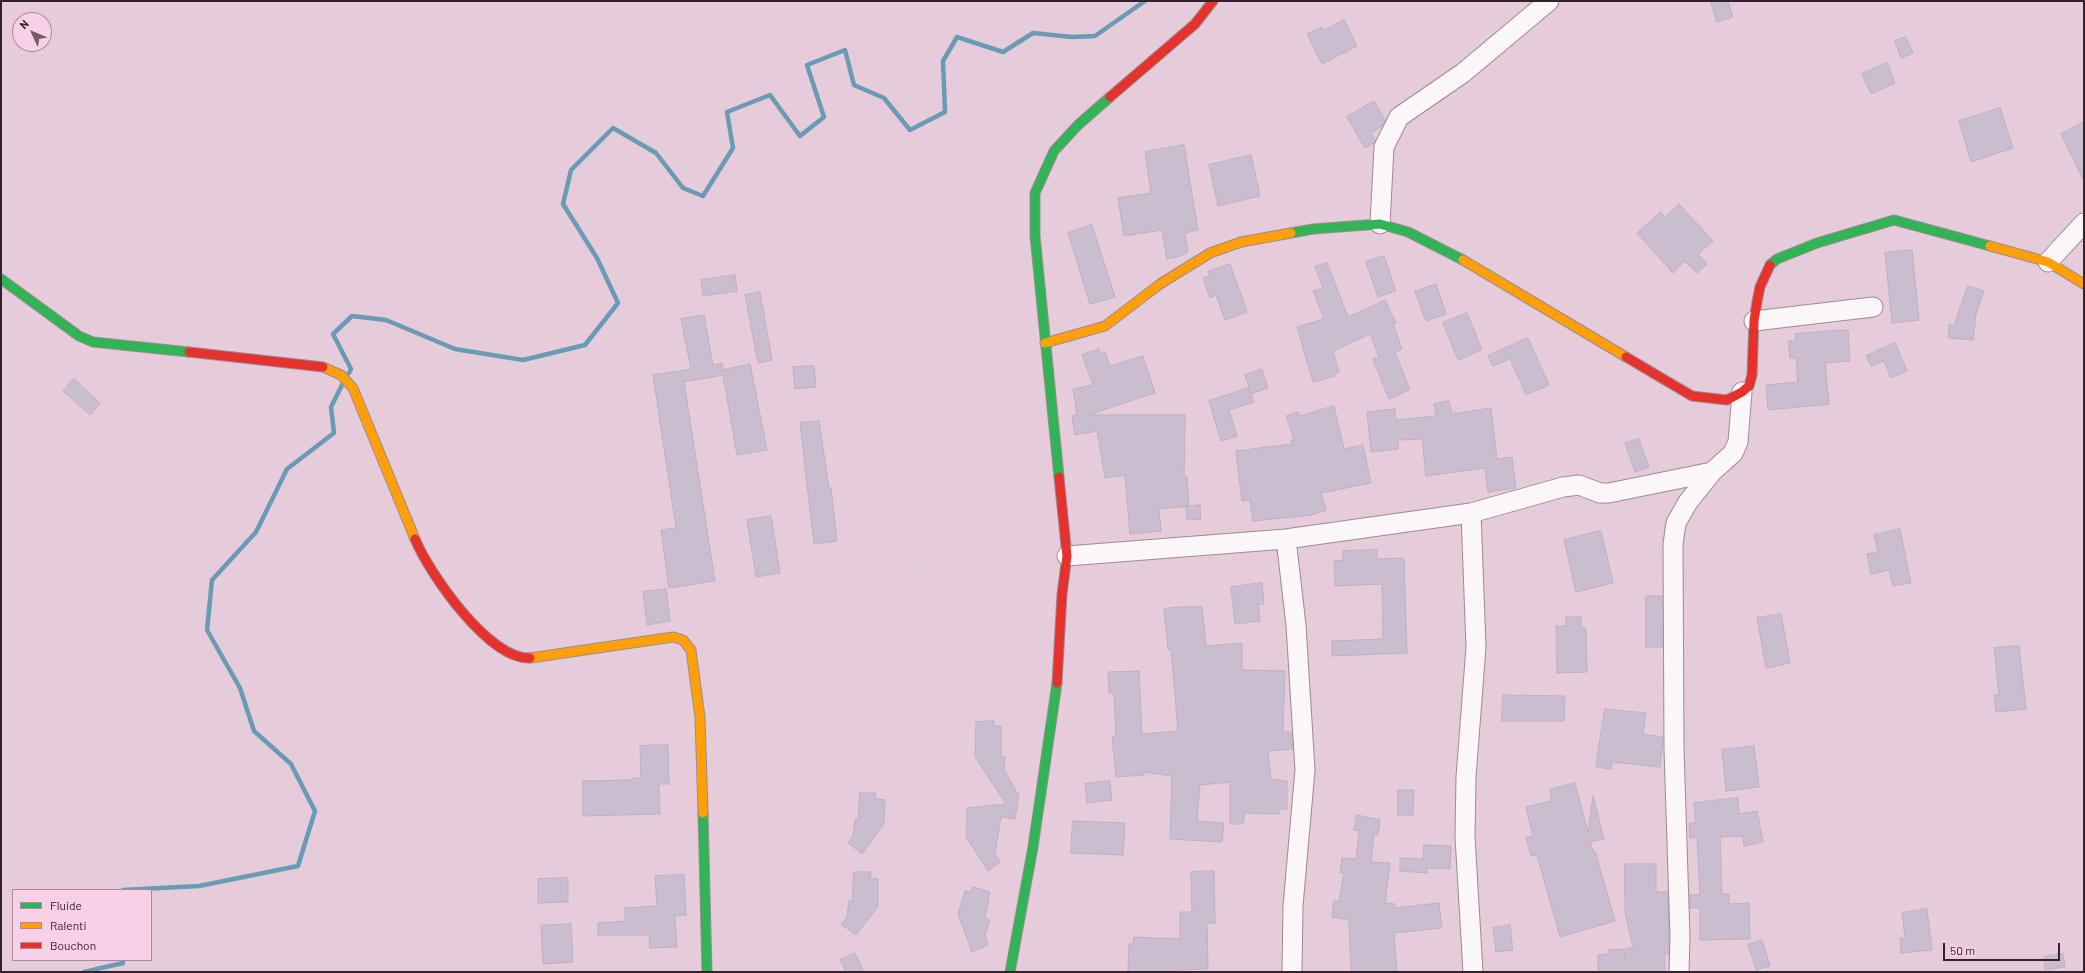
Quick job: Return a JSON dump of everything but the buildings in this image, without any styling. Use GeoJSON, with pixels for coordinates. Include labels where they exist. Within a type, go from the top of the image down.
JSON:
{"type":"FeatureCollection","features":[{"type":"Feature","properties":{"kind":"street"},"geometry":{"type":"LineString","coordinates":[[1010,972],[1033,847],[1056,693],[1062,594],[1067,556],[1035,236],[1034,193],[1054,151],[1078,125],[1195,24],[1212,1]]}},
{"type":"Feature","properties":{"kind":"street"},"geometry":{"type":"LineString","coordinates":[[1380,224],[1384,147],[1399,117],[1464,73],[1549,1]]}},
{"type":"Feature","properties":{"kind":"street"},"geometry":{"type":"LineString","coordinates":[[1045,343],[1105,326],[1160,284],[1210,253],[1241,242],[1313,229],[1380,224],[1408,232],[1450,252],[1692,396],[1727,400],[1742,392],[1749,386],[1752,375],[1754,321],[1760,288],[1770,265],[1777,259],[1817,243],[1894,220],[2048,262],[2084,284]]}},
{"type":"Feature","properties":{"kind":"street"},"geometry":{"type":"LineString","coordinates":[[2048,262],[2084,223]]}},
{"type":"Feature","properties":{"kind":"street"},"geometry":{"type":"LineString","coordinates":[[1,279],[79,336],[94,342],[320,366],[340,373],[352,385],[358,397],[423,558],[443,589],[477,628],[504,650],[523,658],[539,657],[673,637],[683,640],[691,650],[700,717],[707,972]]}},
{"type":"Feature","properties":{"kind":"street"},"geometry":{"type":"LineString","coordinates":[[1754,321],[1873,307]]}},
{"type":"Feature","properties":{"kind":"street"},"geometry":{"type":"LineString","coordinates":[[1679,972],[1680,938],[1674,749],[1673,544],[1676,523],[1688,502],[1712,472],[1733,453],[1738,442],[1742,392]]}},
{"type":"Feature","properties":{"kind":"street"},"geometry":{"type":"LineString","coordinates":[[1067,556],[1286,539],[1471,513],[1564,487],[1579,485],[1600,493],[1609,493],[1712,472]]}},
{"type":"Feature","properties":{"kind":"street"},"geometry":{"type":"LineString","coordinates":[[1471,513],[1476,647],[1466,777],[1465,837],[1473,972]]}},
{"type":"Feature","properties":{"kind":"street"},"geometry":{"type":"LineString","coordinates":[[1286,539],[1296,625],[1305,770],[1293,906],[1292,972]]}},
{"type":"Feature","properties":{"kind":"path"},"geometry":{"type":"LineString","coordinates":[[683,640],[721,598],[734,589],[891,574],[950,564],[1022,556],[1067,556]]}},
{"type":"Feature","properties":{"kind":"waterway"},"geometry":{"type":"LineString","coordinates":[[349,373],[351,369],[333,334],[352,316],[386,320],[455,349],[523,360],[585,345],[618,303],[597,258],[563,204],[571,170],[613,128],[656,153],[683,188],[703,196],[733,148],[727,112],[770,95],[800,136],[824,117],[807,65],[845,50],[854,85],[884,98],[910,130],[945,112],[943,61],[957,37],[1003,52],[1033,33],[1072,37],[1095,36],[1145,1]]}},
{"type":"Feature","properties":{"kind":"waterway"},"geometry":{"type":"LineString","coordinates":[[142,889],[199,886],[298,866],[315,811],[291,764],[254,731],[240,688],[207,630],[212,580],[256,532],[287,469],[334,433],[331,407],[342,385]]}},
{"type":"Feature","properties":{"kind":"waterway"},"geometry":{"type":"LineString","coordinates":[[84,972],[123,963],[122,961]]}},
{"type":"Feature","properties":{"kind":"traffic: fast"},"geometry":{"type":"LineString","coordinates":[[1059,477],[1035,236],[1035,193],[1054,151],[1078,125],[1110,97]]}},
{"type":"Feature","properties":{"kind":"traffic: fast"},"geometry":{"type":"LineString","coordinates":[[1770,265],[1777,259],[1817,243],[1894,220],[1990,246]]}},
{"type":"Feature","properties":{"kind":"traffic: fast"},"geometry":{"type":"LineString","coordinates":[[1291,233],[1313,229],[1380,224],[1408,232],[1463,260]]}},
{"type":"Feature","properties":{"kind":"traffic: fast"},"geometry":{"type":"LineString","coordinates":[[1,279],[79,336],[93,342],[189,352]]}},
{"type":"Feature","properties":{"kind":"traffic: fast"},"geometry":{"type":"LineString","coordinates":[[1010,972],[1033,847],[1057,683]]}},
{"type":"Feature","properties":{"kind":"traffic: fast"},"geometry":{"type":"LineString","coordinates":[[703,813],[707,972]]}},
{"type":"Feature","properties":{"kind":"traffic: slow"},"geometry":{"type":"LineString","coordinates":[[1045,343],[1105,326],[1160,284],[1210,253],[1241,242],[1291,233]]}},
{"type":"Feature","properties":{"kind":"traffic: slow"},"geometry":{"type":"LineString","coordinates":[[1990,246],[2048,262],[2084,284]]}},
{"type":"Feature","properties":{"kind":"traffic: slow"},"geometry":{"type":"LineString","coordinates":[[1463,260],[1626,357]]}},
{"type":"Feature","properties":{"kind":"traffic: slow"},"geometry":{"type":"LineString","coordinates":[[323,367],[341,375],[353,388],[415,539]]}},
{"type":"Feature","properties":{"kind":"traffic: slow"},"geometry":{"type":"LineString","coordinates":[[530,658],[673,637],[683,640],[691,650],[700,717],[703,813]]}},
{"type":"Feature","properties":{"kind":"traffic: jam"},"geometry":{"type":"LineString","coordinates":[[1110,97],[1195,24],[1213,1]]}},
{"type":"Feature","properties":{"kind":"traffic: jam"},"geometry":{"type":"LineString","coordinates":[[1626,357],[1692,396],[1727,400],[1742,392],[1749,386],[1752,375],[1754,321],[1757,302],[1760,287],[1770,265]]}},
{"type":"Feature","properties":{"kind":"traffic: jam"},"geometry":{"type":"LineString","coordinates":[[189,352],[323,367]]}},
{"type":"Feature","properties":{"kind":"traffic: jam"},"geometry":{"type":"LineString","coordinates":[[1057,683],[1062,594],[1067,556],[1059,477]]}},
{"type":"Feature","properties":{"kind":"traffic: jam"},"geometry":{"type":"LineString","coordinates":[[415,539],[422,554],[447,592],[462,612],[479,630],[497,645],[514,655],[530,658]]}}]}
